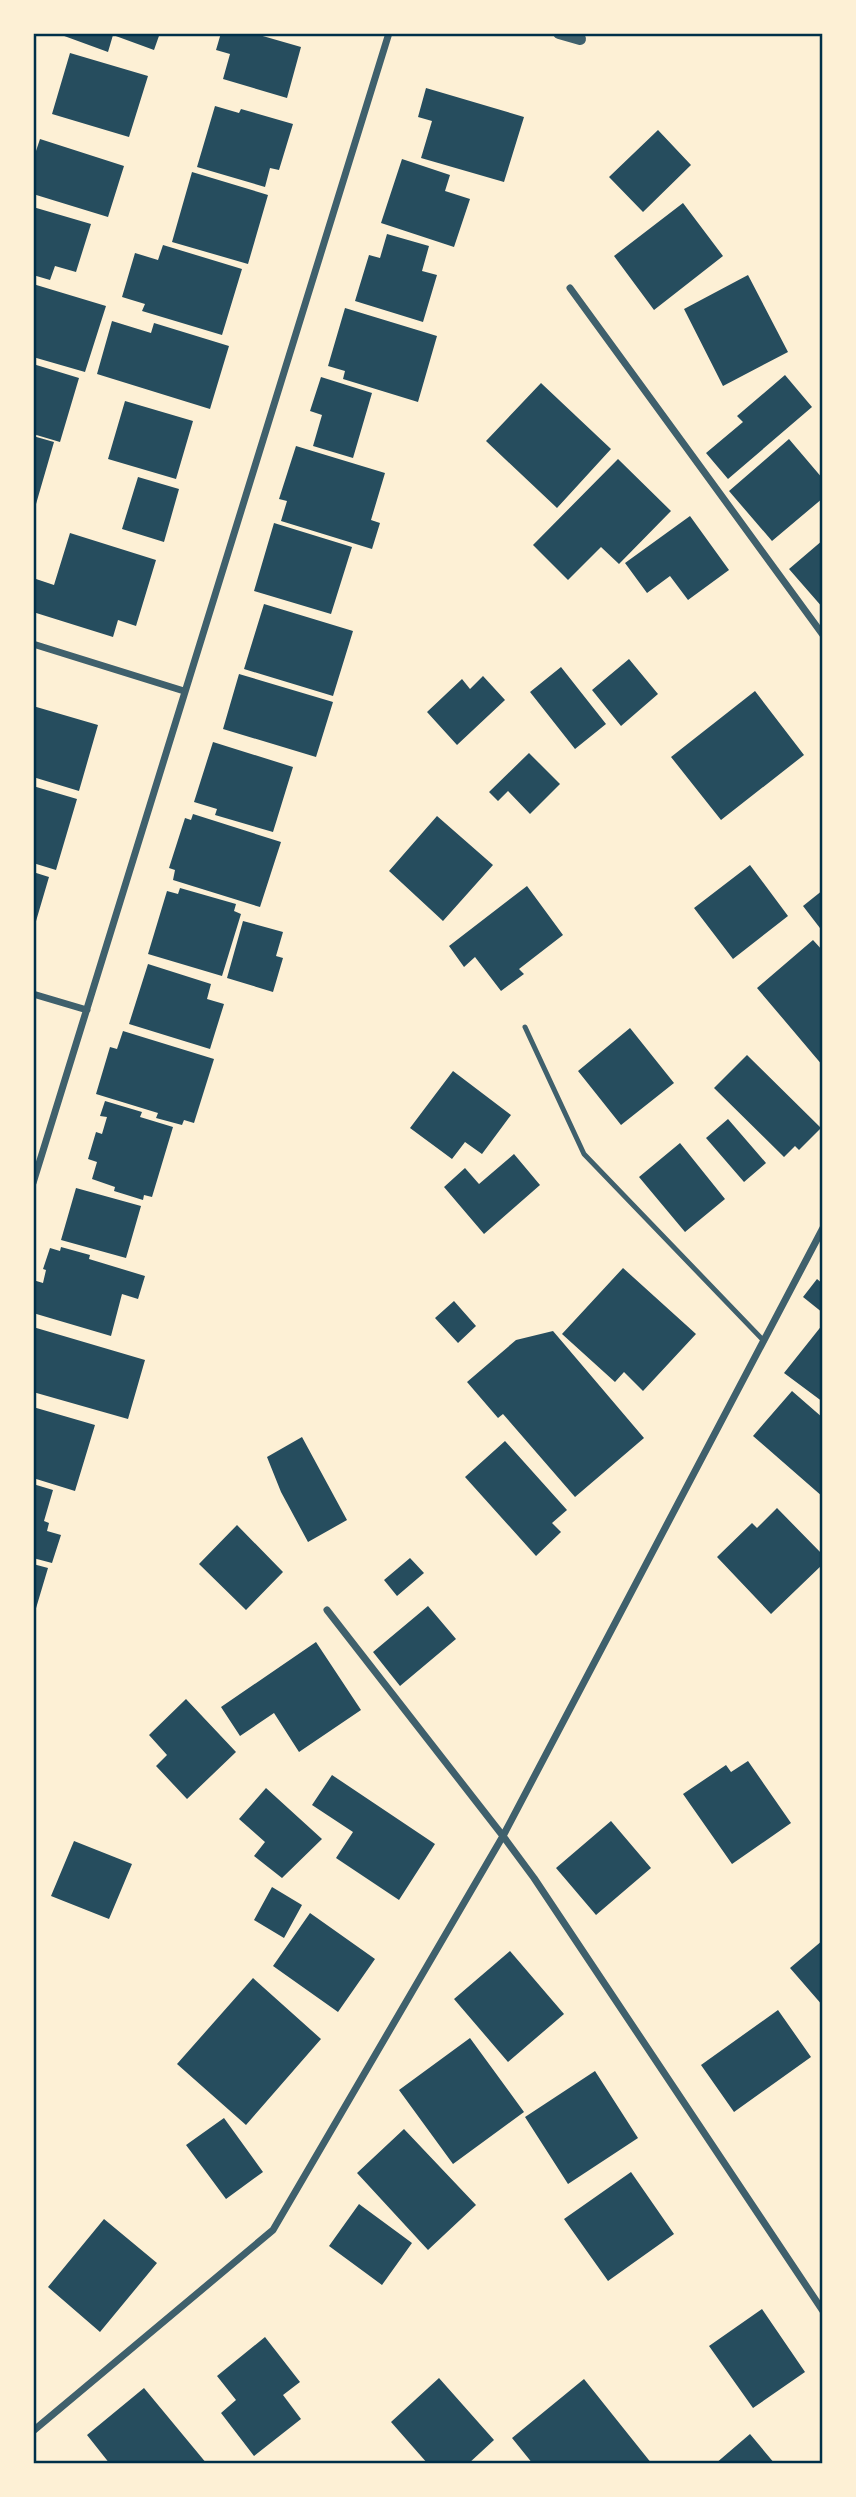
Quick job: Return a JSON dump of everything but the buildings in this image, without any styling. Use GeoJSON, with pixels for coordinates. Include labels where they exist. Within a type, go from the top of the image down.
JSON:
{"type":"FeatureCollection","features":[{"type":"Feature","properties":{"kind":"street"},"geometry":{"type":"LineString","coordinates":[[33,1183],[389,33]]}},
{"type":"Feature","properties":{"kind":"street"},"geometry":{"type":"LineString","coordinates":[[559,33],[580,39]]}},
{"type":"Feature","properties":{"kind":"street"},"geometry":{"type":"LineString","coordinates":[[570,288],[823,635]]}},
{"type":"Feature","properties":{"kind":"street"},"geometry":{"type":"LineString","coordinates":[[33,644],[184,691]]}},
{"type":"Feature","properties":{"kind":"street"},"geometry":{"type":"LineString","coordinates":[[33,994],[87,1010]]}},
{"type":"Feature","properties":{"kind":"street"},"geometry":{"type":"LineString","coordinates":[[33,2431],[273,2230],[503,1836],[823,1228]]}},
{"type":"Feature","properties":{"kind":"street"},"geometry":{"type":"LineString","coordinates":[[327,1610],[503,1836],[823,2311]]}},
{"type":"Feature","properties":{"kind":"lane"},"geometry":{"type":"LineString","coordinates":[[526,1027],[584,1154],[764,1341]]}}]}
